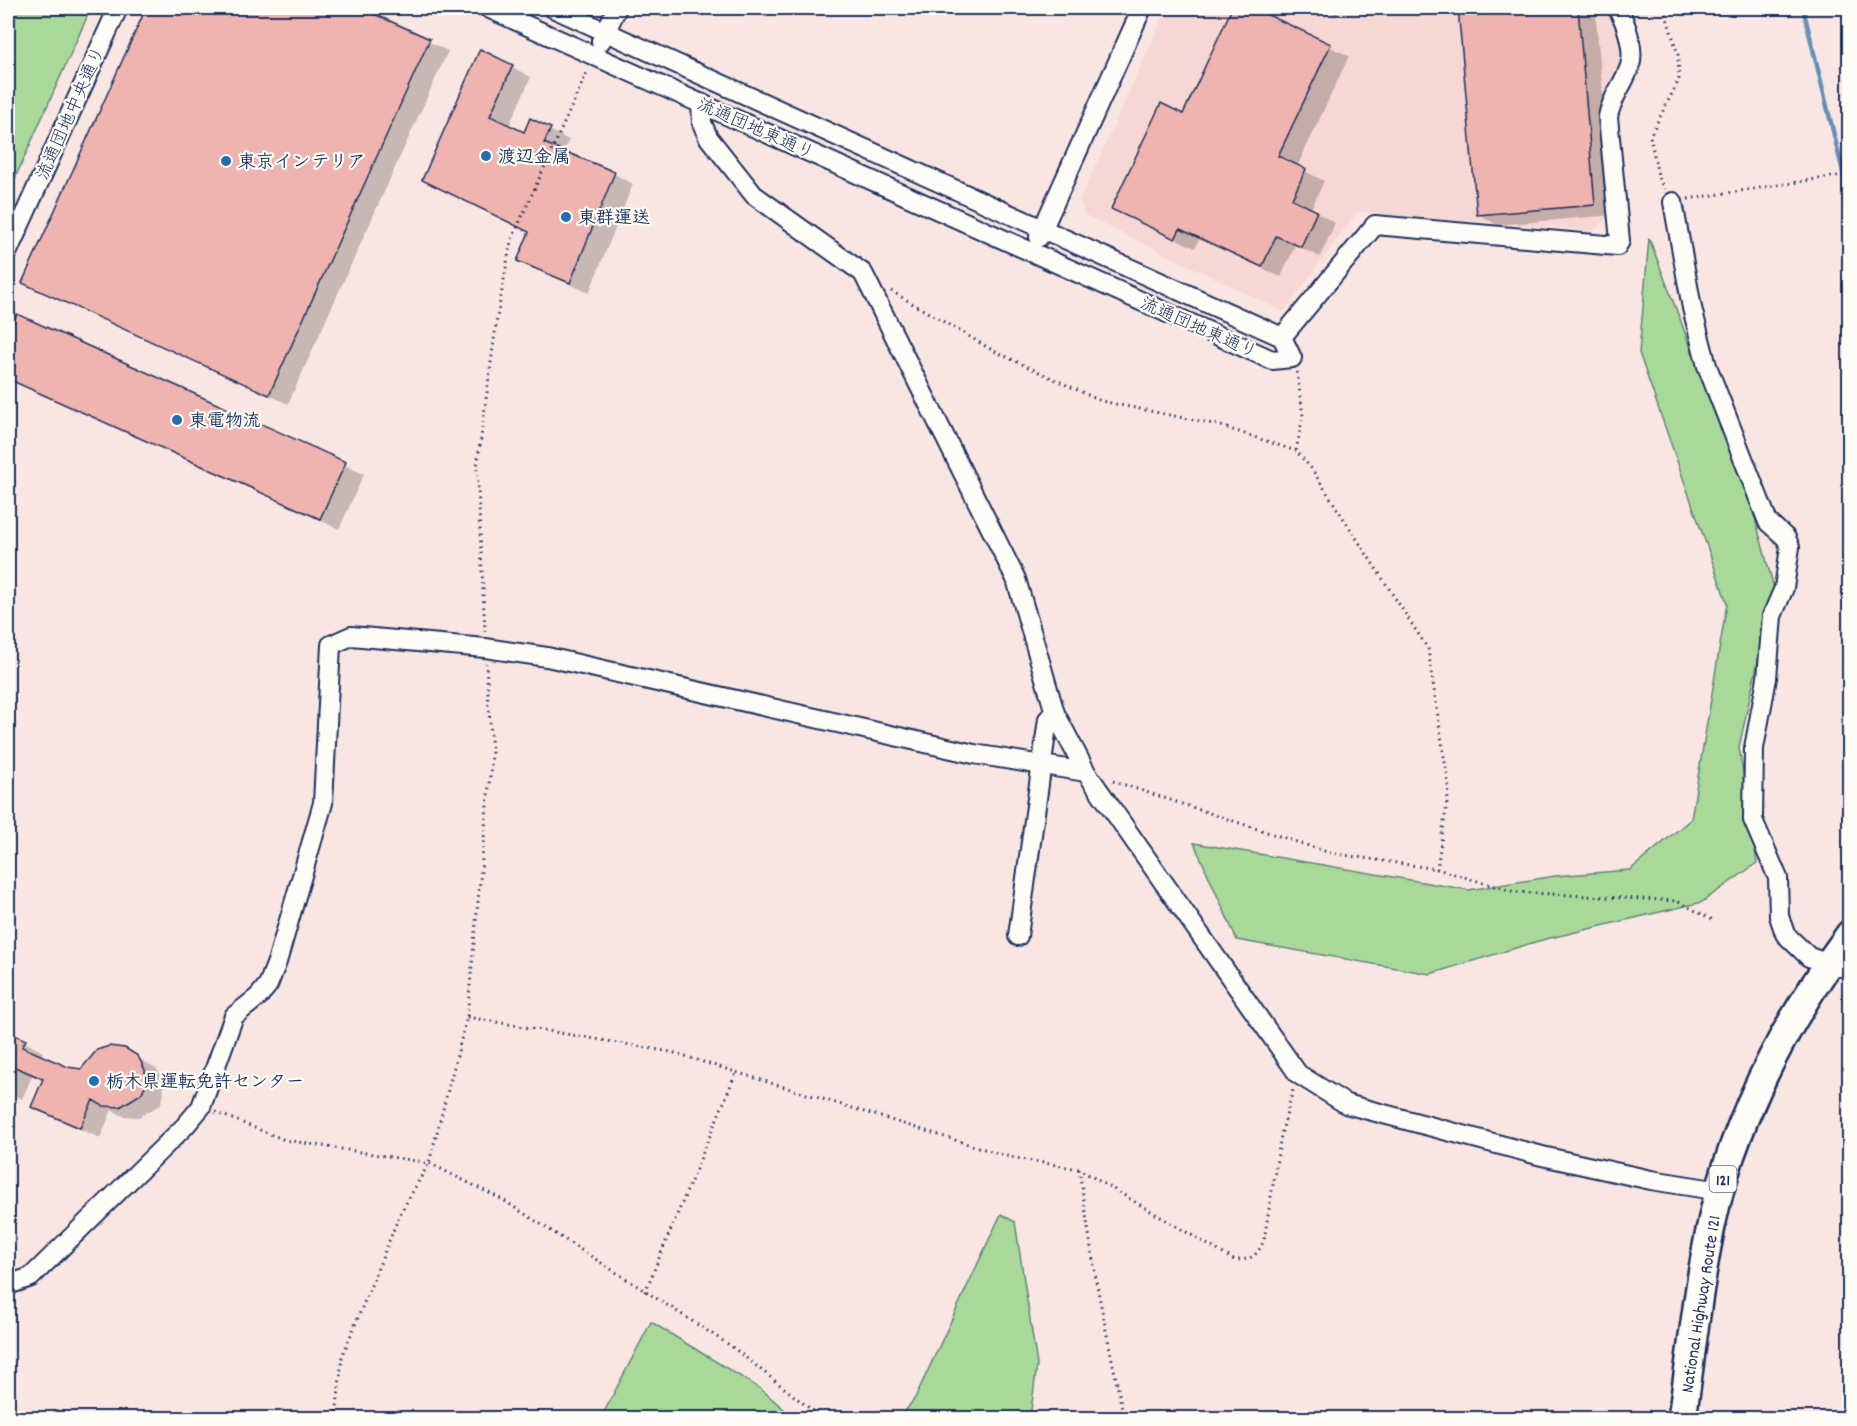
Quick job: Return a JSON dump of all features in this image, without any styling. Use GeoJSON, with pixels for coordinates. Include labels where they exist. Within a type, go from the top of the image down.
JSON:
{"type":"FeatureCollection","features":[{"type":"Feature","properties":{"kind":"highway","name":"National Highway Route 121"},"geometry":{"type":"LineString","coordinates":[[1682,1419],[1703,1276],[1720,1191],[1736,1137],[1767,1064],[1807,995],[1840,965],[1850,934]]}},
{"type":"Feature","properties":{"kind":"street","name":"流通団地中央通り"},"geometry":{"type":"LineString","coordinates":[[8,247],[118,8]]}},
{"type":"Feature","properties":{"kind":"street","name":"流通団地東通り"},"geometry":{"type":"LineString","coordinates":[[488,8],[1272,360],[1292,358],[1282,337],[1044,227],[553,8]]}},
{"type":"Feature","properties":{"kind":"street"},"geometry":{"type":"LineString","coordinates":[[595,56],[617,8]]}},
{"type":"Feature","properties":{"kind":"street"},"geometry":{"type":"LineString","coordinates":[[1033,253],[1142,8]]}},
{"type":"Feature","properties":{"kind":"street"},"geometry":{"type":"LineString","coordinates":[[1282,337],[1375,225],[1617,246],[1620,241],[1608,117],[1610,104],[1631,64],[1630,44],[1622,14],[1617,8]]}},
{"type":"Feature","properties":{"kind":"street"},"geometry":{"type":"LineString","coordinates":[[701,104],[702,123],[708,137],[754,195],[863,273],[1016,579],[1055,713],[1086,772],[1298,1074],[1346,1104],[1542,1156],[1651,1180],[1720,1191]]}},
{"type":"Feature","properties":{"kind":"street"},"geometry":{"type":"LineString","coordinates":[[1672,202],[1692,308],[1707,366],[1768,522],[1786,538],[1790,547],[1784,588],[1772,616],[1767,678],[1754,748],[1754,820],[1778,878],[1779,916],[1785,934],[1809,957],[1840,965]]}},
{"type":"Feature","properties":{"kind":"street"},"geometry":{"type":"LineString","coordinates":[[8,1285],[31,1277],[177,1134],[201,1107],[234,1016],[268,985],[323,803],[331,645],[351,636],[485,648],[547,657],[975,754],[1042,763],[1086,772]]}},
{"type":"Feature","properties":{"kind":"street"},"geometry":{"type":"LineString","coordinates":[[1018,936],[1048,718],[1055,713]]}},
{"type":"Feature","properties":{"kind":"path"},"geometry":{"type":"LineString","coordinates":[[1664,8],[1678,55],[1679,80],[1650,136],[1659,180],[1672,202],[1850,174]]}},
{"type":"Feature","properties":{"kind":"path"},"geometry":{"type":"LineString","coordinates":[[336,1419],[342,1357],[400,1214],[429,1163],[467,1017],[492,754],[477,467],[510,241],[595,56]]}},
{"type":"Feature","properties":{"kind":"path"},"geometry":{"type":"LineString","coordinates":[[890,290],[994,351],[1101,401],[1218,424],[1296,451],[1311,468],[1428,649],[1449,789],[1437,869]]}},
{"type":"Feature","properties":{"kind":"path"},"geometry":{"type":"LineString","coordinates":[[1292,358],[1296,369],[1303,416],[1296,451]]}},
{"type":"Feature","properties":{"kind":"path"},"geometry":{"type":"LineString","coordinates":[[1086,772],[1330,853],[1437,869],[1515,892],[1677,901],[1715,921]]}},
{"type":"Feature","properties":{"kind":"path"},"geometry":{"type":"LineString","coordinates":[[467,1017],[671,1052],[1010,1157],[1079,1169],[1233,1260],[1249,1260],[1258,1253],[1264,1240],[1281,1135],[1298,1074]]}},
{"type":"Feature","properties":{"kind":"path"},"geometry":{"type":"LineString","coordinates":[[645,1292],[736,1073]]}},
{"type":"Feature","properties":{"kind":"path"},"geometry":{"type":"LineString","coordinates":[[201,1107],[285,1140],[429,1163],[502,1200],[731,1346],[822,1419]]}},
{"type":"Feature","properties":{"kind":"path"},"geometry":{"type":"LineString","coordinates":[[1079,1169],[1097,1286],[1124,1419]]}},
{"type":"Feature","properties":{"kind":"shaded area"},"geometry":{"type":"Polygon","coordinates":[[[1167,8],[1607,8],[1624,52],[1601,115],[1609,216],[1594,231],[1357,212],[1284,312],[1085,215],[1080,200],[1167,8]]]}},
{"type":"Feature","properties":{"kind":"green space"},"geometry":{"type":"Polygon","coordinates":[[[8,8],[91,8],[8,194],[8,8]]]}},
{"type":"Feature","properties":{"kind":"green space"},"geometry":{"type":"Polygon","coordinates":[[[1649,238],[1753,511],[1774,588],[1739,747],[1757,863],[1702,902],[1542,940],[1430,974],[1237,940],[1194,843],[1469,890],[1555,876],[1630,870],[1691,819],[1727,603],[1639,353],[1649,238]]]}},
{"type":"Feature","properties":{"kind":"green space"},"geometry":{"type":"Polygon","coordinates":[[[1001,1214],[1015,1222],[1037,1365],[1030,1418],[900,1418],[915,1398],[1001,1214]]]}},
{"type":"Feature","properties":{"kind":"green space"},"geometry":{"type":"Polygon","coordinates":[[[651,1322],[761,1389],[794,1418],[601,1418],[651,1322]]]}},
{"type":"Feature","properties":{"kind":"building","name":"東京インテリア"},"geometry":{"type":"Polygon","coordinates":[[[146,8],[361,8],[430,39],[269,395],[22,283],[146,8]]]}},
{"type":"Feature","properties":{"kind":"building"},"geometry":{"type":"Polygon","coordinates":[[[1232,8],[1253,8],[1331,44],[1278,156],[1306,169],[1292,199],[1317,211],[1301,247],[1276,236],[1262,267],[1180,229],[1175,239],[1111,209],[1161,103],[1183,114],[1232,8]]]}},
{"type":"Feature","properties":{"kind":"building"},"geometry":{"type":"Polygon","coordinates":[[[1458,8],[1578,8],[1595,205],[1477,215],[1458,8]]]}},
{"type":"Feature","properties":{"kind":"building"},"geometry":{"type":"Polygon","coordinates":[[[480,49],[513,65],[490,116],[524,132],[530,118],[551,128],[544,143],[615,172],[570,283],[517,261],[529,232],[422,180],[480,49]]]}},
{"type":"Feature","properties":{"kind":"building","name":"東電物流"},"geometry":{"type":"Polygon","coordinates":[[[17,314],[346,462],[320,519],[8,379],[8,335],[17,314]]]}},
{"type":"Feature","properties":{"kind":"building","name":"栃木県運転免許センター"},"geometry":{"type":"Polygon","coordinates":[[[8,1032],[26,1040],[22,1047],[68,1067],[81,1069],[97,1050],[109,1046],[125,1048],[138,1056],[145,1070],[146,1084],[141,1094],[120,1107],[103,1106],[93,1100],[80,1128],[31,1107],[43,1079],[8,1064],[8,1032]]]}},
{"type":"Feature","properties":{"kind":"waterway"},"geometry":{"type":"LineString","coordinates":[[1803,8],[1844,176],[1846,228],[1850,234]]}},
{"type":"Feature","properties":{"kind":"place","name":"渡辺金属"},"geometry":{"type":"Point","coordinates":[486,156]}},
{"type":"Feature","properties":{"kind":"place","name":"東京インテリア"},"geometry":{"type":"Point","coordinates":[226,161]}},
{"type":"Feature","properties":{"kind":"place","name":"東群運送"},"geometry":{"type":"Point","coordinates":[566,217]}},
{"type":"Feature","properties":{"kind":"place","name":"東電物流"},"geometry":{"type":"Point","coordinates":[177,420]}},
{"type":"Feature","properties":{"kind":"place","name":"栃木県運転免許センター"},"geometry":{"type":"Point","coordinates":[94,1081]}}]}
